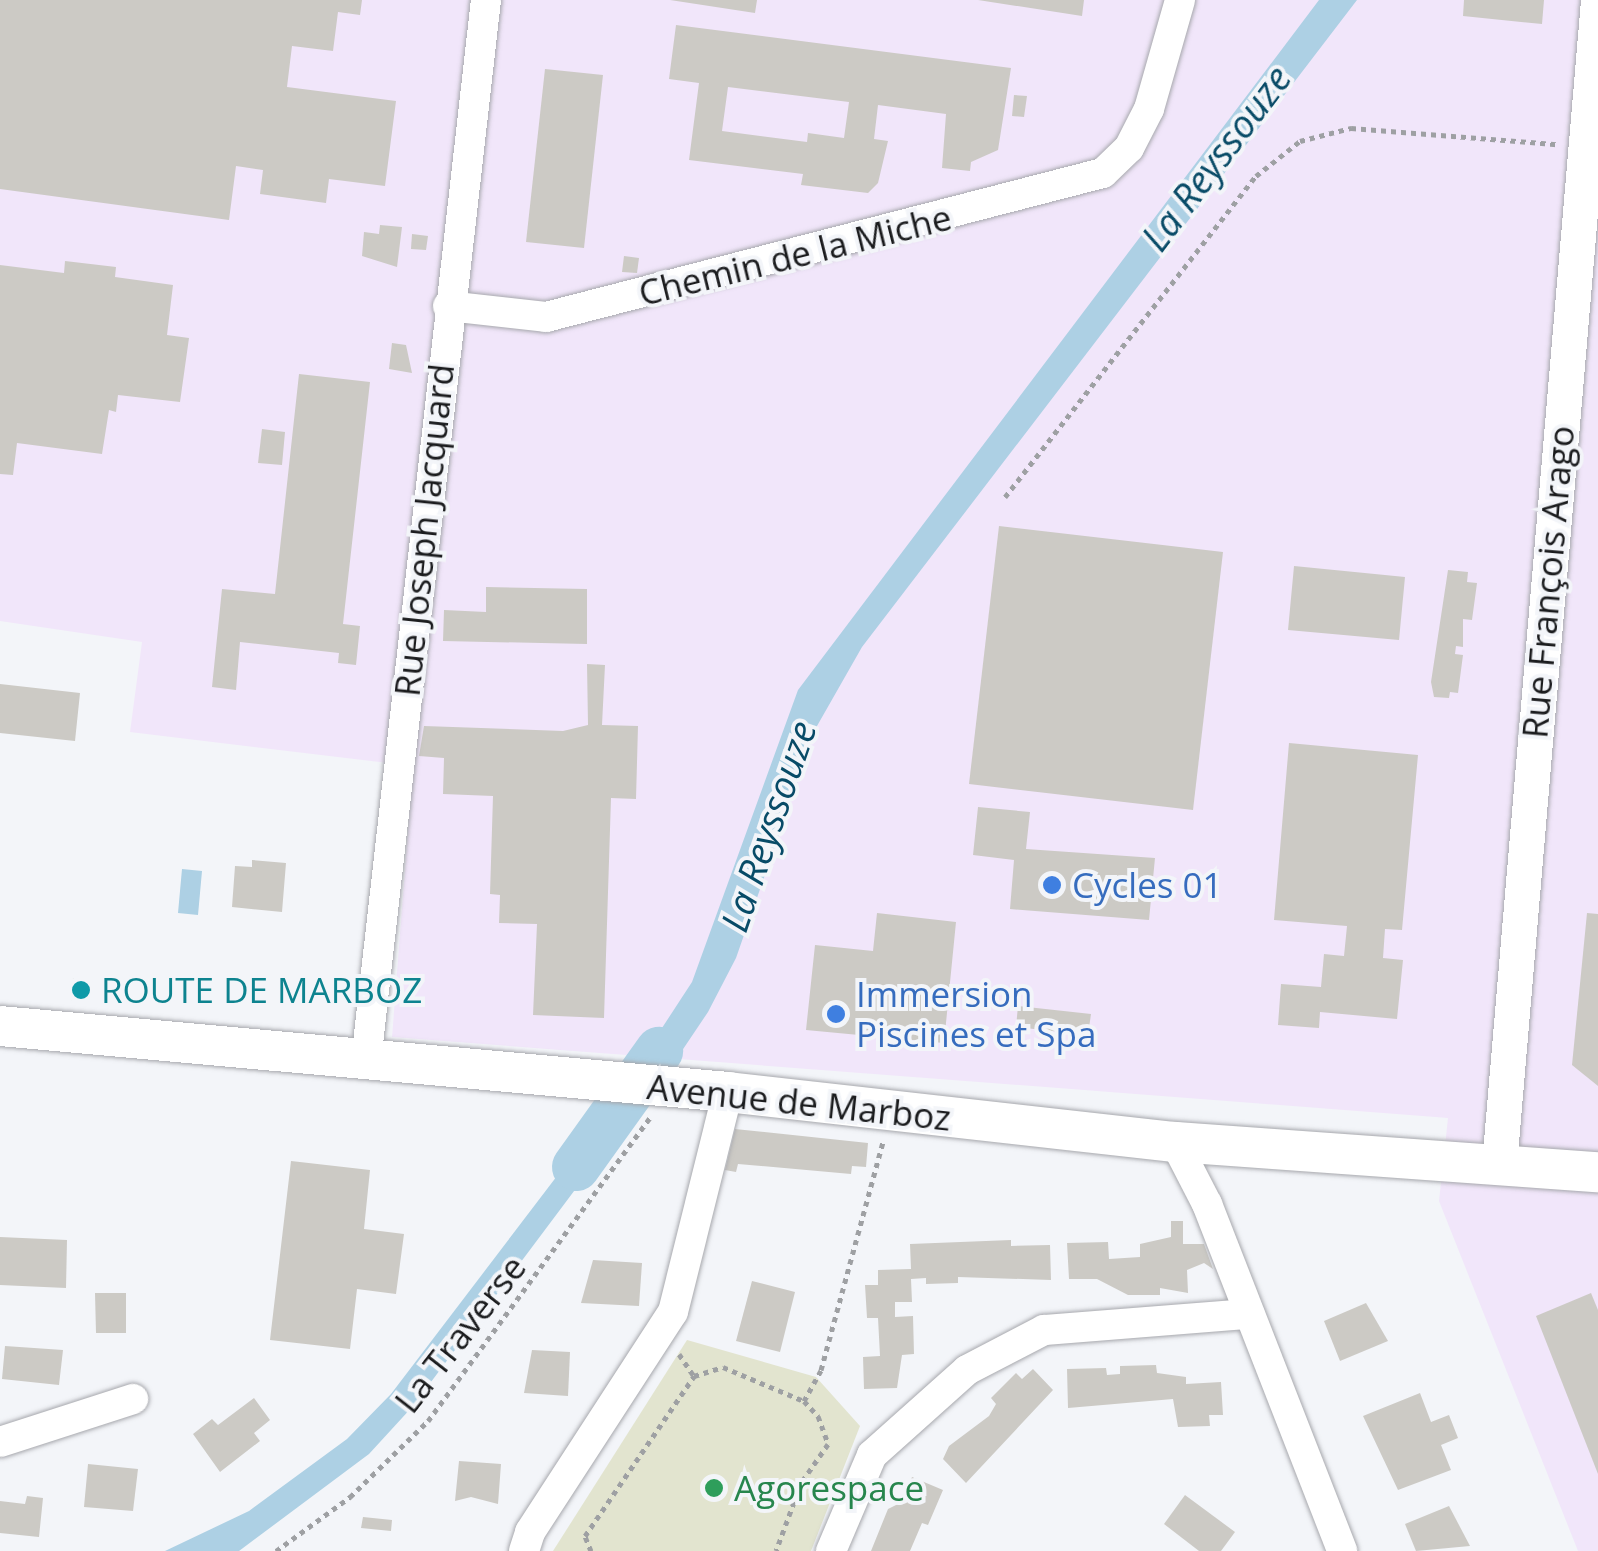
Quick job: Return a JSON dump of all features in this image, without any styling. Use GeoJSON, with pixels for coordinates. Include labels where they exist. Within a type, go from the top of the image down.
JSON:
{"type":"FeatureCollection","features":[{"type":"Feature","properties":{"kind":"main road","name":"Avenue de Marboz"},"geometry":{"type":"LineString","coordinates":[[0,1026],[728,1092],[1175,1142],[1598,1172]]}},
{"type":"Feature","properties":{"kind":"street","name":"Rue Joseph Jacquard"},"geometry":{"type":"LineString","coordinates":[[366,1060],[448,306],[486,0]]}},
{"type":"Feature","properties":{"kind":"street","name":"Chemin de la Miche"},"geometry":{"type":"LineString","coordinates":[[448,306],[546,317],[1070,186],[1102,173],[1129,148],[1149,110],[1180,0]]}},
{"type":"Feature","properties":{"kind":"street","name":"Rue François Arago"},"geometry":{"type":"LineString","coordinates":[[1499,1165],[1598,0]]}},
{"type":"Feature","properties":{"kind":"street"},"geometry":{"type":"LineString","coordinates":[[524,1551],[530,1532],[673,1312],[728,1092]]}},
{"type":"Feature","properties":{"kind":"street"},"geometry":{"type":"LineString","coordinates":[[1175,1142],[1250,1314],[1342,1551]]}},
{"type":"Feature","properties":{"kind":"street"},"geometry":{"type":"LineString","coordinates":[[831,1551],[872,1454],[967,1370],[1044,1330],[1250,1314]]}},
{"type":"Feature","properties":{"kind":"street"},"geometry":{"type":"LineString","coordinates":[[0,1442],[134,1399]]}},
{"type":"Feature","properties":{"kind":"path"},"geometry":{"type":"LineString","coordinates":[[1004,497],[1256,176],[1300,141],[1352,128],[1585,146]]}},
{"type":"Feature","properties":{"kind":"path"},"geometry":{"type":"LineString","coordinates":[[804,1401],[821,1370],[892,1110]]}},
{"type":"Feature","properties":{"kind":"path","name":"La Traverse"},"geometry":{"type":"LineString","coordinates":[[276,1551],[350,1497],[428,1421],[650,1117]]}},
{"type":"Feature","properties":{"kind":"path"},"geometry":{"type":"LineString","coordinates":[[591,1551],[584,1536],[694,1376],[723,1366],[804,1401],[818,1416],[828,1444],[802,1483],[776,1551]]}},
{"type":"Feature","properties":{"kind":"shaded area"},"geometry":{"type":"Polygon","coordinates":[[[0,0],[1598,0],[1598,1551],[1578,1551],[1439,1201],[1448,1118],[392,1037],[413,766],[130,732],[142,642],[0,621],[0,0]]]}},
{"type":"Feature","properties":{"kind":"green space","name":"Agorespace"},"geometry":{"type":"Polygon","coordinates":[[[687,1340],[816,1377],[860,1426],[811,1551],[553,1551],[687,1340]]]}},
{"type":"Feature","properties":{"kind":"water"},"geometry":{"type":"Polygon","coordinates":[[[1319,0],[1357,0],[862,647],[817,726],[736,958],[708,1012],[665,1076],[630,1077],[692,982],[798,690],[1319,0]]]}},
{"type":"Feature","properties":{"kind":"water"},"geometry":{"type":"Polygon","coordinates":[[[182,869],[202,871],[198,915],[178,913],[182,869]]]}},
{"type":"Feature","properties":{"kind":"water"},"geometry":{"type":"Polygon","coordinates":[[[605,1113],[631,1115],[413,1406],[369,1454],[239,1551],[165,1551],[249,1511],[347,1439],[391,1394],[605,1113]]]}},
{"type":"Feature","properties":{"kind":"building"},"geometry":{"type":"Polygon","coordinates":[[[0,0],[362,0],[360,15],[338,12],[333,51],[292,46],[287,87],[396,101],[385,186],[329,179],[326,203],[260,194],[263,170],[236,166],[229,220],[0,189],[0,0]]]}},
{"type":"Feature","properties":{"kind":"building"},"geometry":{"type":"Polygon","coordinates":[[[670,0],[757,0],[755,13],[670,0]]]}},
{"type":"Feature","properties":{"kind":"building"},"geometry":{"type":"Polygon","coordinates":[[[978,0],[1084,0],[1082,16],[978,0]]]}},
{"type":"Feature","properties":{"kind":"building"},"geometry":{"type":"Polygon","coordinates":[[[1464,0],[1544,0],[1542,24],[1463,16],[1464,0]]]}},
{"type":"Feature","properties":{"kind":"building"},"geometry":{"type":"Polygon","coordinates":[[[676,25],[1011,68],[998,150],[971,162],[970,171],[942,168],[946,114],[878,105],[874,139],[888,141],[878,183],[868,193],[801,185],[803,174],[689,160],[699,83],[669,79],[676,25]],[[728,87],[722,131],[807,142],[808,133],[844,138],[849,102],[728,87]]]}},
{"type":"Feature","properties":{"kind":"building"},"geometry":{"type":"Polygon","coordinates":[[[545,69],[603,75],[584,248],[526,242],[545,69]]]}},
{"type":"Feature","properties":{"kind":"building"},"geometry":{"type":"Polygon","coordinates":[[[1014,95],[1027,96],[1024,117],[1012,116],[1014,95]]]}},
{"type":"Feature","properties":{"kind":"building"},"geometry":{"type":"Polygon","coordinates":[[[380,225],[402,227],[397,267],[362,256],[364,232],[379,234],[380,225]]]}},
{"type":"Feature","properties":{"kind":"building"},"geometry":{"type":"Polygon","coordinates":[[[412,234],[428,236],[426,250],[411,249],[412,234]]]}},
{"type":"Feature","properties":{"kind":"building"},"geometry":{"type":"Polygon","coordinates":[[[624,256],[639,258],[637,273],[622,272],[624,256]]]}},
{"type":"Feature","properties":{"kind":"building"},"geometry":{"type":"Polygon","coordinates":[[[65,261],[116,267],[115,277],[173,285],[167,335],[189,338],[180,402],[118,395],[116,412],[109,410],[102,454],[17,443],[13,475],[0,474],[0,265],[64,273],[65,261]]]}},
{"type":"Feature","properties":{"kind":"building"},"geometry":{"type":"Polygon","coordinates":[[[392,343],[406,345],[412,373],[389,369],[392,343]]]}},
{"type":"Feature","properties":{"kind":"building"},"geometry":{"type":"Polygon","coordinates":[[[299,374],[370,382],[343,624],[360,626],[356,665],[338,663],[339,653],[240,642],[236,690],[212,687],[222,589],[275,594],[299,374]]]}},
{"type":"Feature","properties":{"kind":"building"},"geometry":{"type":"Polygon","coordinates":[[[262,429],[285,432],[282,465],[258,463],[262,429]]]}},
{"type":"Feature","properties":{"kind":"building"},"geometry":{"type":"Polygon","coordinates":[[[999,526],[1223,552],[1193,810],[969,784],[999,526]]]}},
{"type":"Feature","properties":{"kind":"building"},"geometry":{"type":"Polygon","coordinates":[[[1294,566],[1405,577],[1399,640],[1288,630],[1294,566]]]}},
{"type":"Feature","properties":{"kind":"building"},"geometry":{"type":"Polygon","coordinates":[[[1448,570],[1468,572],[1467,582],[1477,583],[1472,620],[1463,619],[1463,647],[1456,646],[1455,654],[1463,655],[1458,693],[1450,692],[1449,698],[1434,697],[1431,682],[1448,570]]]}},
{"type":"Feature","properties":{"kind":"building"},"geometry":{"type":"Polygon","coordinates":[[[486,587],[587,589],[587,644],[443,641],[444,610],[486,612],[486,587]]]}},
{"type":"Feature","properties":{"kind":"building"},"geometry":{"type":"Polygon","coordinates":[[[587,664],[605,665],[602,725],[638,726],[636,799],[611,798],[604,1018],[533,1015],[537,924],[499,923],[500,895],[490,894],[493,796],[443,794],[444,758],[419,756],[424,726],[563,731],[588,725],[587,664]]]}},
{"type":"Feature","properties":{"kind":"building"},"geometry":{"type":"Polygon","coordinates":[[[0,684],[80,693],[75,741],[0,733],[0,684]]]}},
{"type":"Feature","properties":{"kind":"building"},"geometry":{"type":"Polygon","coordinates":[[[1289,743],[1418,755],[1402,930],[1385,929],[1383,958],[1403,960],[1397,1019],[1320,1012],[1319,1028],[1278,1025],[1281,984],[1321,987],[1324,954],[1344,956],[1347,926],[1274,920],[1289,743]]]}},
{"type":"Feature","properties":{"kind":"building"},"geometry":{"type":"Polygon","coordinates":[[[978,807],[1030,812],[1026,849],[1155,858],[1149,920],[1010,909],[1014,860],[973,855],[978,807]]]}},
{"type":"Feature","properties":{"kind":"building"},"geometry":{"type":"Polygon","coordinates":[[[252,860],[286,863],[282,912],[232,907],[235,866],[252,867],[252,860]]]}},
{"type":"Feature","properties":{"kind":"building"},"geometry":{"type":"Polygon","coordinates":[[[877,913],[956,922],[944,1043],[806,1030],[815,945],[873,951],[877,913]]]}},
{"type":"Feature","properties":{"kind":"building"},"geometry":{"type":"Polygon","coordinates":[[[1587,913],[1598,914],[1598,1086],[1572,1065],[1587,913]]]}},
{"type":"Feature","properties":{"kind":"building","name":"ROUTE DE MARBOZ"},"geometry":{"type":"Polygon","coordinates":[[[73,978],[90,980],[88,1002],[71,1000],[73,978]]]}},
{"type":"Feature","properties":{"kind":"building"},"geometry":{"type":"Polygon","coordinates":[[[1018,1006],[1091,1014],[1088,1035],[1016,1027],[1018,1006]]]}},
{"type":"Feature","properties":{"kind":"building"},"geometry":{"type":"Polygon","coordinates":[[[735,1129],[868,1143],[866,1167],[852,1166],[851,1174],[738,1164],[736,1172],[725,1170],[735,1129]]]}},
{"type":"Feature","properties":{"kind":"building"},"geometry":{"type":"Polygon","coordinates":[[[291,1161],[370,1170],[364,1229],[404,1234],[396,1294],[357,1289],[350,1349],[270,1340],[291,1161]]]}},
{"type":"Feature","properties":{"kind":"building"},"geometry":{"type":"Polygon","coordinates":[[[1171,1221],[1183,1221],[1183,1244],[1204,1244],[1213,1269],[1204,1263],[1187,1270],[1188,1293],[1160,1288],[1160,1295],[1128,1295],[1097,1279],[1069,1279],[1067,1243],[1108,1242],[1109,1259],[1140,1257],[1140,1244],[1171,1237],[1171,1221]]]}},
{"type":"Feature","properties":{"kind":"building"},"geometry":{"type":"Polygon","coordinates":[[[0,1237],[67,1240],[66,1288],[0,1285],[0,1237]]]}},
{"type":"Feature","properties":{"kind":"building"},"geometry":{"type":"Polygon","coordinates":[[[1011,1240],[1011,1246],[1050,1245],[1051,1280],[958,1277],[958,1283],[926,1284],[926,1278],[911,1279],[912,1302],[895,1302],[895,1317],[913,1316],[914,1354],[902,1355],[897,1388],[864,1389],[863,1357],[880,1356],[878,1318],[867,1318],[865,1285],[878,1285],[878,1270],[911,1269],[910,1244],[1011,1240]]]}},
{"type":"Feature","properties":{"kind":"building"},"geometry":{"type":"Polygon","coordinates":[[[593,1260],[642,1263],[639,1306],[581,1303],[593,1260]]]}},
{"type":"Feature","properties":{"kind":"building"},"geometry":{"type":"Polygon","coordinates":[[[752,1281],[795,1292],[780,1352],[736,1341],[752,1281]]]}},
{"type":"Feature","properties":{"kind":"building"},"geometry":{"type":"Polygon","coordinates":[[[95,1293],[126,1293],[126,1333],[96,1333],[95,1293]]]}},
{"type":"Feature","properties":{"kind":"building"},"geometry":{"type":"Polygon","coordinates":[[[1591,1293],[1598,1310],[1598,1474],[1536,1316],[1591,1293]]]}},
{"type":"Feature","properties":{"kind":"building"},"geometry":{"type":"Polygon","coordinates":[[[1366,1303],[1388,1341],[1340,1361],[1324,1321],[1366,1303]]]}},
{"type":"Feature","properties":{"kind":"building"},"geometry":{"type":"Polygon","coordinates":[[[5,1346],[63,1350],[59,1385],[2,1379],[5,1346]]]}},
{"type":"Feature","properties":{"kind":"building"},"geometry":{"type":"Polygon","coordinates":[[[532,1350],[570,1352],[568,1396],[524,1393],[532,1350]]]}},
{"type":"Feature","properties":{"kind":"building"},"geometry":{"type":"Polygon","coordinates":[[[1156,1365],[1157,1373],[1186,1377],[1186,1384],[1221,1382],[1223,1415],[1209,1415],[1210,1426],[1178,1427],[1173,1399],[1068,1408],[1067,1369],[1106,1368],[1107,1375],[1120,1374],[1120,1366],[1156,1365]]]}},
{"type":"Feature","properties":{"kind":"building"},"geometry":{"type":"Polygon","coordinates":[[[1033,1369],[1053,1390],[966,1483],[943,1459],[949,1446],[989,1416],[996,1404],[991,1398],[1016,1373],[1022,1379],[1033,1369]]]}},
{"type":"Feature","properties":{"kind":"building"},"geometry":{"type":"Polygon","coordinates":[[[1420,1393],[1431,1422],[1449,1415],[1458,1438],[1441,1445],[1451,1470],[1398,1490],[1363,1416],[1420,1393]]]}},
{"type":"Feature","properties":{"kind":"building"},"geometry":{"type":"Polygon","coordinates":[[[254,1398],[270,1420],[254,1433],[260,1441],[220,1472],[193,1434],[212,1419],[218,1425],[254,1398]]]}},
{"type":"Feature","properties":{"kind":"building"},"geometry":{"type":"Polygon","coordinates":[[[459,1461],[501,1464],[498,1504],[471,1497],[455,1501],[459,1461]]]}},
{"type":"Feature","properties":{"kind":"building"},"geometry":{"type":"Polygon","coordinates":[[[88,1464],[138,1469],[133,1511],[84,1507],[88,1464]]]}},
{"type":"Feature","properties":{"kind":"building"},"geometry":{"type":"Polygon","coordinates":[[[912,1477],[943,1490],[928,1525],[922,1523],[910,1551],[871,1551],[888,1509],[902,1502],[912,1477]]]}},
{"type":"Feature","properties":{"kind":"building"},"geometry":{"type":"Polygon","coordinates":[[[1185,1495],[1235,1532],[1221,1551],[1199,1551],[1164,1524],[1185,1495]]]}},
{"type":"Feature","properties":{"kind":"building"},"geometry":{"type":"Polygon","coordinates":[[[27,1496],[43,1498],[39,1537],[0,1533],[0,1501],[25,1504],[27,1496]]]}},
{"type":"Feature","properties":{"kind":"building"},"geometry":{"type":"Polygon","coordinates":[[[1449,1506],[1470,1546],[1416,1551],[1405,1524],[1449,1506]]]}},
{"type":"Feature","properties":{"kind":"building"},"geometry":{"type":"Polygon","coordinates":[[[363,1517],[392,1520],[391,1531],[361,1528],[363,1517]]]}},
{"type":"Feature","properties":{"kind":"waterway","name":"La Reyssouze"},"geometry":{"type":"LineString","coordinates":[[576,1167],[659,1051]]}},
{"type":"Feature","properties":{"kind":"place","name":"Cycles 01"},"geometry":{"type":"Point","coordinates":[1052,885]}},
{"type":"Feature","properties":{"kind":"place","name":"ROUTE DE MARBOZ"},"geometry":{"type":"Point","coordinates":[81,990]}},
{"type":"Feature","properties":{"kind":"place","name":"Immersion Piscines et Spa"},"geometry":{"type":"Point","coordinates":[836,1014]}},
{"type":"Feature","properties":{"kind":"place","name":"Agorespace"},"geometry":{"type":"Point","coordinates":[714,1488]}}]}
